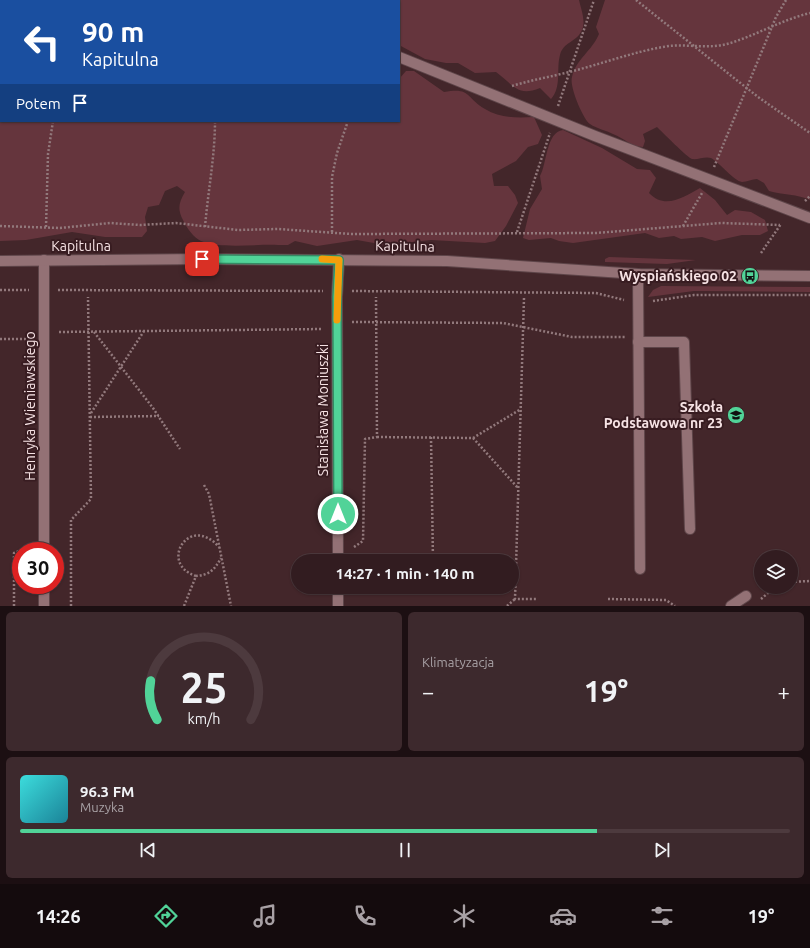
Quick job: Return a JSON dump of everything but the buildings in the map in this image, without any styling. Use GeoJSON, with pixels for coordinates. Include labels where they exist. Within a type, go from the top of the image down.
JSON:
{"type":"FeatureCollection","features":[{"type":"Feature","properties":{"kind":"street"},"geometry":{"type":"LineString","coordinates":[[400,57],[595,136],[810,218]]}},
{"type":"Feature","properties":{"kind":"street","name":"Henryka Wieniawskiego"},"geometry":{"type":"LineString","coordinates":[[44,260],[44,542]]}},
{"type":"Feature","properties":{"kind":"street","name":"Stanisława Moniuszki"},"geometry":{"type":"LineString","coordinates":[[338,554],[337,291],[339,260]]}},
{"type":"Feature","properties":{"kind":"street","name":"Kapitulna"},"geometry":{"type":"LineString","coordinates":[[0,261],[454,261],[638,274],[810,276]]}},
{"type":"Feature","properties":{"kind":"street"},"geometry":{"type":"LineString","coordinates":[[638,274],[640,569]]}},
{"type":"Feature","properties":{"kind":"street"},"geometry":{"type":"LineString","coordinates":[[638,340],[684,342],[690,529]]}},
{"type":"Feature","properties":{"kind":"street"},"geometry":{"type":"LineString","coordinates":[[44,594],[44,606]]}},
{"type":"Feature","properties":{"kind":"street"},"geometry":{"type":"LineString","coordinates":[[338,594],[338,606]]}},
{"type":"Feature","properties":{"kind":"street"},"geometry":{"type":"LineString","coordinates":[[731,606],[746,596]]}},
{"type":"Feature","properties":{"kind":"path"},"geometry":{"type":"LineString","coordinates":[[636,0],[747,88],[810,133]]}},
{"type":"Feature","properties":{"kind":"path"},"geometry":{"type":"LineString","coordinates":[[683,226],[710,179],[773,26],[786,0]]}},
{"type":"Feature","properties":{"kind":"path"},"geometry":{"type":"LineString","coordinates":[[489,93],[534,79],[569,72],[638,52],[671,46],[694,47],[726,44],[810,13]]}},
{"type":"Feature","properties":{"kind":"path"},"geometry":{"type":"LineString","coordinates":[[46,227],[48,154],[53,122]]}},
{"type":"Feature","properties":{"kind":"path"},"geometry":{"type":"LineString","coordinates":[[205,227],[210,176],[215,145],[215,122]]}},
{"type":"Feature","properties":{"kind":"path"},"geometry":{"type":"LineString","coordinates":[[332,232],[332,177],[337,153],[348,122]]}},
{"type":"Feature","properties":{"kind":"path"},"geometry":{"type":"LineString","coordinates":[[0,226],[60,228],[110,223],[140,225],[176,223],[238,230],[278,229],[350,234],[596,233],[720,222],[780,225]]}},
{"type":"Feature","properties":{"kind":"path"},"geometry":{"type":"LineString","coordinates":[[0,290],[596,293],[638,301],[694,295],[810,295]]}},
{"type":"Feature","properties":{"kind":"path"},"geometry":{"type":"LineString","coordinates":[[71,606],[71,520],[91,499],[88,297]]}},
{"type":"Feature","properties":{"kind":"path"},"geometry":{"type":"LineString","coordinates":[[376,297],[377,437]]}},
{"type":"Feature","properties":{"kind":"path"},"geometry":{"type":"LineString","coordinates":[[515,599],[524,298]]}},
{"type":"Feature","properties":{"kind":"path"},"geometry":{"type":"LineString","coordinates":[[0,339],[30,339],[53,332],[328,329],[347,322],[488,322],[524,327],[572,337],[638,340]]}},
{"type":"Feature","properties":{"kind":"path"},"geometry":{"type":"LineString","coordinates":[[90,415],[144,331]]}},
{"type":"Feature","properties":{"kind":"path"},"geometry":{"type":"LineString","coordinates":[[30,332],[30,347]]}},
{"type":"Feature","properties":{"kind":"path"},"geometry":{"type":"LineString","coordinates":[[94,332],[159,416],[180,449]]}},
{"type":"Feature","properties":{"kind":"path"},"geometry":{"type":"LineString","coordinates":[[354,554],[354,547],[363,541],[365,439],[377,437],[473,438],[521,409]]}},
{"type":"Feature","properties":{"kind":"path"},"geometry":{"type":"LineString","coordinates":[[90,415],[159,416]]}},
{"type":"Feature","properties":{"kind":"path"},"geometry":{"type":"LineString","coordinates":[[430,438],[433,554]]}},
{"type":"Feature","properties":{"kind":"path"},"geometry":{"type":"LineString","coordinates":[[473,438],[518,488]]}},
{"type":"Feature","properties":{"kind":"path"},"geometry":{"type":"LineString","coordinates":[[204,485],[209,494],[231,606]]}},
{"type":"Feature","properties":{"kind":"path"},"geometry":{"type":"LineString","coordinates":[[219,547],[206,535],[192,536],[181,545],[178,553],[179,562],[188,574],[196,576],[209,574],[215,569],[222,558]]}},
{"type":"Feature","properties":{"kind":"path"},"geometry":{"type":"LineString","coordinates":[[184,606],[196,576]]}},
{"type":"Feature","properties":{"kind":"path"},"geometry":{"type":"LineString","coordinates":[[798,582],[810,581]]}},
{"type":"Feature","properties":{"kind":"path"},"geometry":{"type":"LineString","coordinates":[[14,594],[14,606]]}},
{"type":"Feature","properties":{"kind":"path"},"geometry":{"type":"LineString","coordinates":[[759,601],[767,594]]}},
{"type":"Feature","properties":{"kind":"path"},"geometry":{"type":"LineString","coordinates":[[507,606],[515,599],[536,599]]}},
{"type":"Feature","properties":{"kind":"path"},"geometry":{"type":"LineString","coordinates":[[608,599],[666,600],[675,606]]}},
{"type":"Feature","properties":{"kind":"shaded area"},"geometry":{"type":"Polygon","coordinates":[[[400,0],[579,0],[584,23],[580,34],[564,47],[560,55],[558,83],[551,99],[540,88],[526,91],[516,88],[496,72],[475,73],[458,63],[446,63],[425,59],[400,46],[400,0]]]}},
{"type":"Feature","properties":{"kind":"shaded area"},"geometry":{"type":"Polygon","coordinates":[[[605,0],[810,0],[810,200],[769,191],[764,183],[757,179],[744,182],[739,181],[711,158],[706,157],[692,159],[657,127],[643,134],[645,141],[643,147],[639,147],[590,124],[577,102],[572,77],[580,60],[599,34],[596,27],[605,0]]]}},
{"type":"Feature","properties":{"kind":"shaded area"},"geometry":{"type":"Polygon","coordinates":[[[406,71],[414,71],[444,92],[464,92],[479,105],[496,114],[502,116],[534,117],[542,135],[538,144],[528,147],[516,161],[492,174],[494,186],[508,186],[515,195],[518,203],[506,226],[495,241],[485,243],[431,240],[385,245],[357,240],[317,246],[295,241],[288,245],[218,245],[201,241],[190,232],[184,223],[179,209],[181,199],[185,192],[177,186],[165,191],[159,205],[148,207],[145,217],[147,231],[142,237],[105,237],[72,232],[26,240],[0,241],[0,122],[400,122],[400,78],[406,71]]]}},
{"type":"Feature","properties":{"kind":"shaded area"},"geometry":{"type":"Polygon","coordinates":[[[563,130],[602,148],[637,169],[650,170],[656,178],[649,193],[661,201],[681,198],[700,188],[715,200],[727,215],[735,210],[751,212],[765,220],[768,231],[760,235],[742,235],[715,241],[702,237],[681,239],[674,236],[659,238],[645,233],[573,243],[551,238],[529,240],[523,238],[530,209],[542,189],[540,176],[550,142],[557,132],[563,130]]]}},
{"type":"Feature","properties":{"kind":"shaded area"},"geometry":{"type":"Polygon","coordinates":[[[609,257],[696,260],[667,264],[605,262],[605,259],[609,257]]]}},
{"type":"Feature","properties":{"kind":"shaded area"},"geometry":{"type":"Polygon","coordinates":[[[661,286],[810,287],[810,292],[694,291],[648,297],[653,290],[661,286]]]}},
{"type":"Feature","properties":{"kind":"slow traffic"},"geometry":{"type":"LineString","coordinates":[[322,259],[339,260],[337,320]]}},
{"type":"Feature","properties":{"kind":"place","name":"Wyspiańskiego 02"},"geometry":{"type":"Point","coordinates":[750,276]}},
{"type":"Feature","properties":{"kind":"place","name":"Szkoła Podstawowa nr 23"},"geometry":{"type":"Point","coordinates":[736,415]}},
{"type":"Feature","properties":{"kind":"route"},"geometry":{"type":"LineString","coordinates":[[202,259],[339,260],[337,297],[338,514]]}}]}
